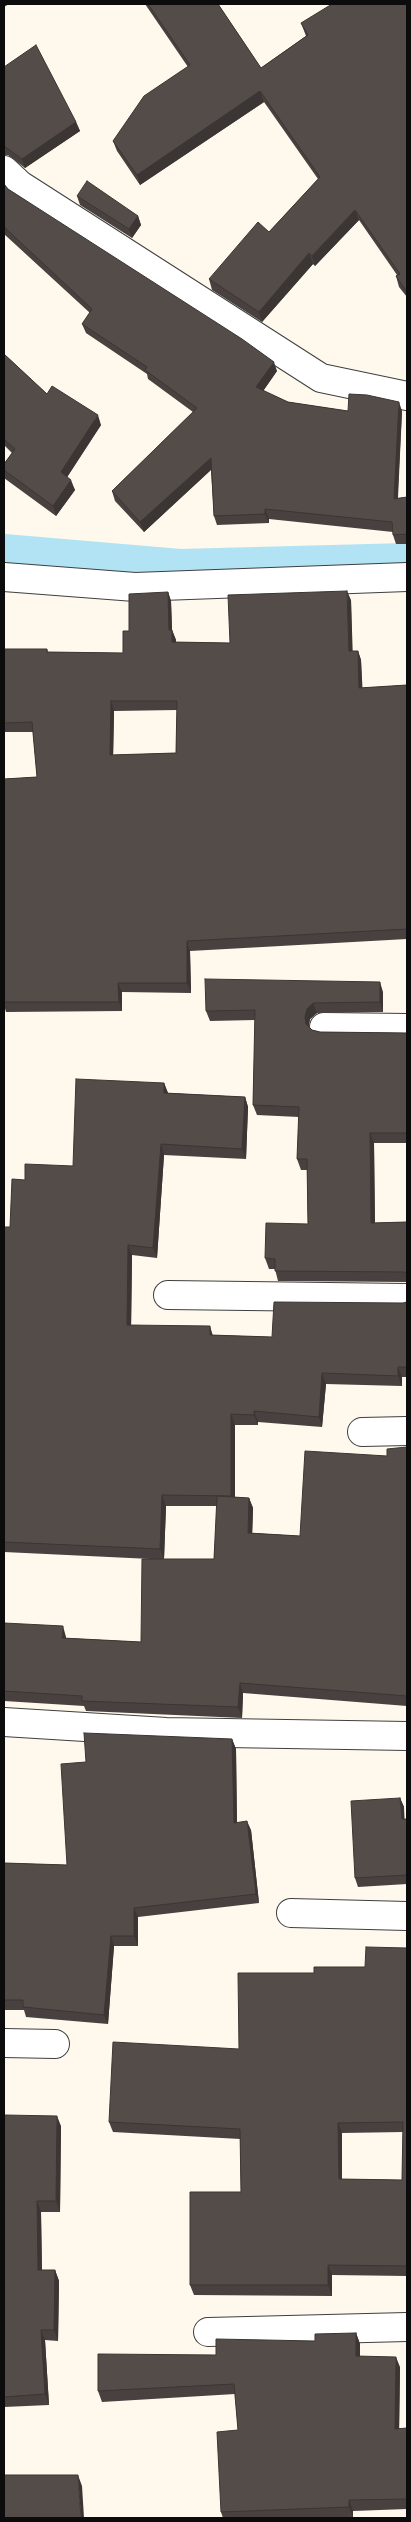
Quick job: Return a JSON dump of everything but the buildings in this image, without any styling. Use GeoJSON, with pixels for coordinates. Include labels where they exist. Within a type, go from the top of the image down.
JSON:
{"type":"FeatureCollection","features":[{"type":"Feature","properties":{"kind":"street"},"geometry":{"type":"LineString","coordinates":[[4,170],[20,185],[321,378],[407,396]]}},
{"type":"Feature","properties":{"kind":"street"},"geometry":{"type":"LineString","coordinates":[[4,577],[135,587],[407,577]]}},
{"type":"Feature","properties":{"kind":"street"},"geometry":{"type":"LineString","coordinates":[[324,1027],[407,1028]]}},
{"type":"Feature","properties":{"kind":"street"},"geometry":{"type":"LineString","coordinates":[[168,1295],[407,1298]]}},
{"type":"Feature","properties":{"kind":"street"},"geometry":{"type":"LineString","coordinates":[[362,1432],[407,1431]]}},
{"type":"Feature","properties":{"kind":"street"},"geometry":{"type":"LineString","coordinates":[[4,1722],[166,1732],[407,1736]]}},
{"type":"Feature","properties":{"kind":"street"},"geometry":{"type":"LineString","coordinates":[[291,1913],[407,1916]]}},
{"type":"Feature","properties":{"kind":"street"},"geometry":{"type":"LineString","coordinates":[[4,2043],[55,2044]]}},
{"type":"Feature","properties":{"kind":"street"},"geometry":{"type":"LineString","coordinates":[[208,2332],[407,2327]]}},
{"type":"Feature","properties":{"kind":"waterway"},"geometry":{"type":"LineString","coordinates":[[4,552],[180,567],[407,561]]}}]}
